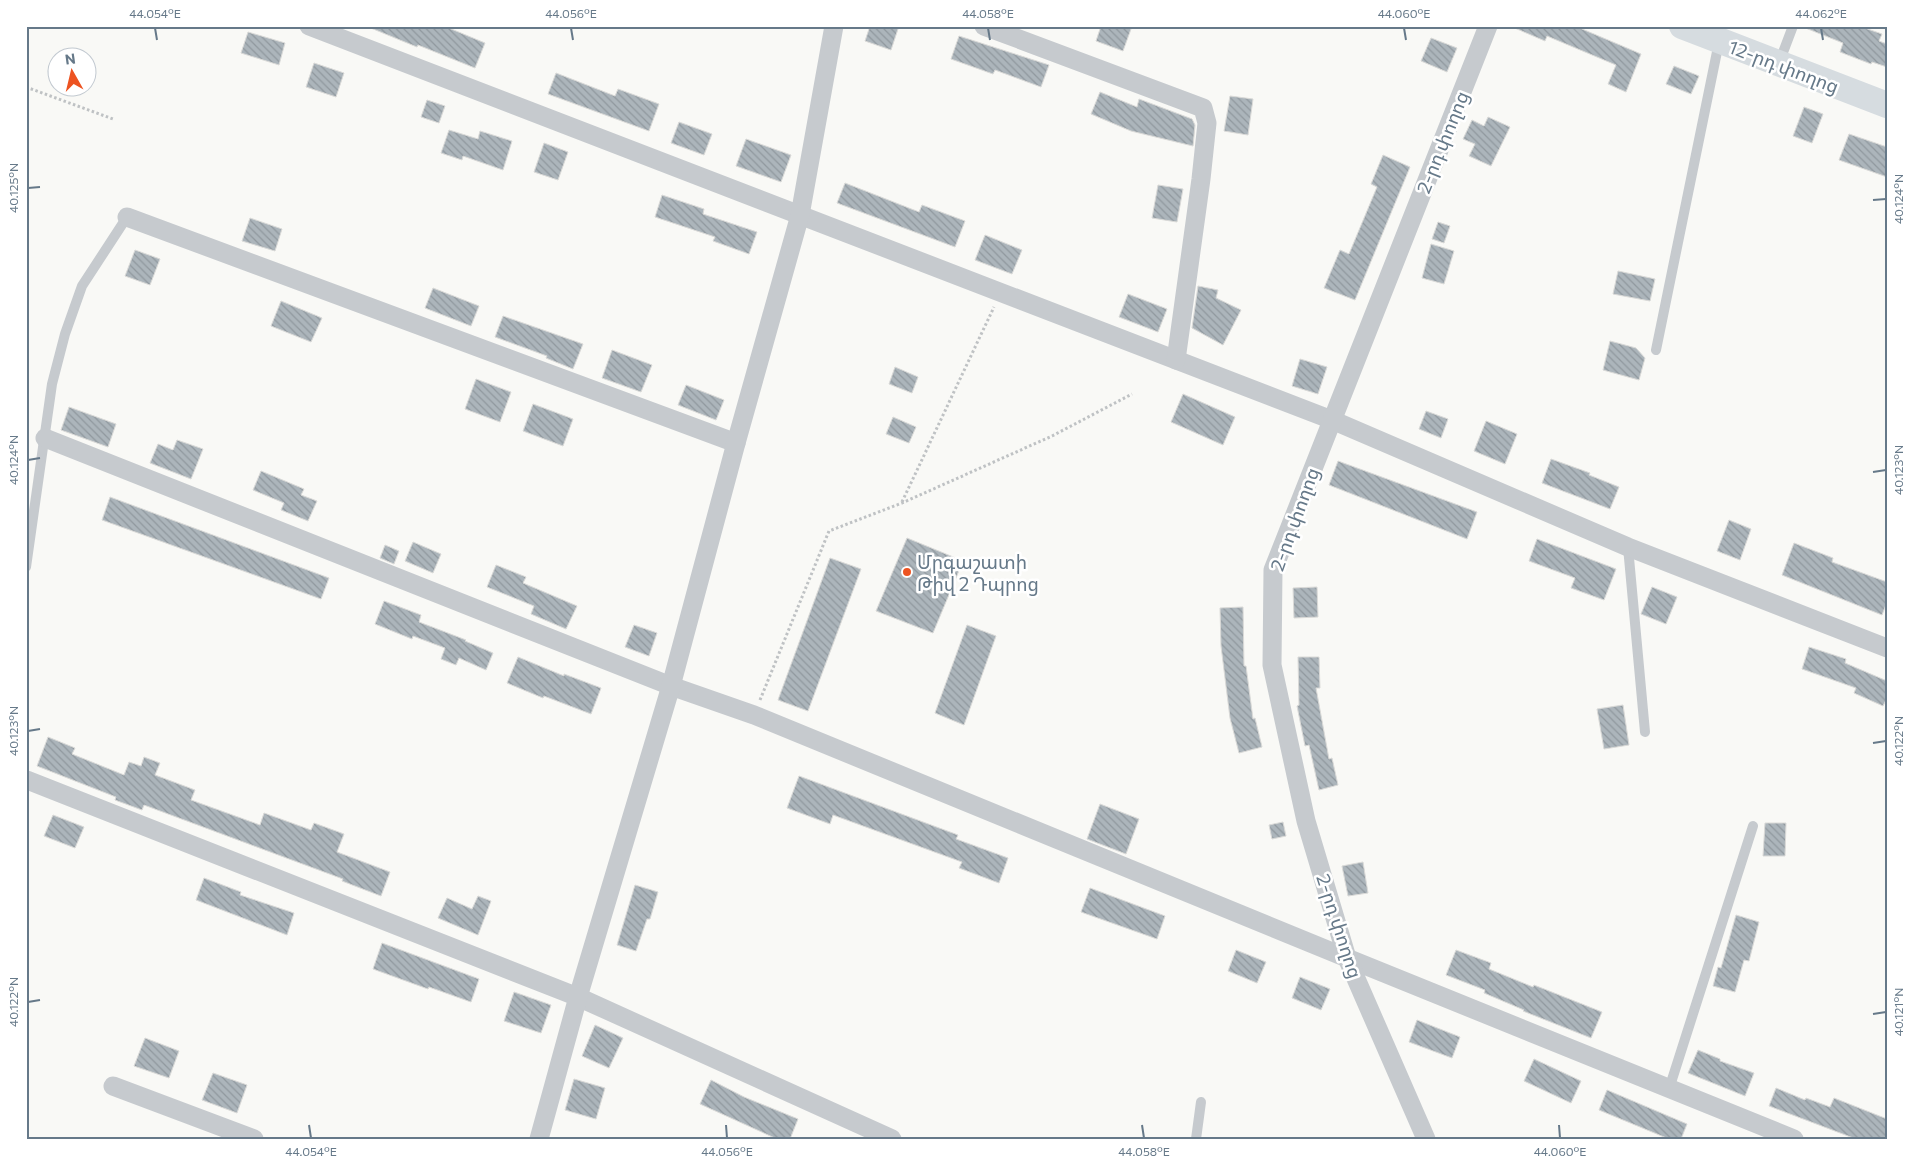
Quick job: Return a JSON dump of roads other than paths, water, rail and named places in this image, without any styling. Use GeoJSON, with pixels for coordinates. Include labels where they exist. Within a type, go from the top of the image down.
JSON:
{"type":"FeatureCollection","features":[{"type":"Feature","properties":{"kind":"street"},"geometry":{"type":"LineString","coordinates":[[309,26],[1332,420],[1628,547],[1887,648]]}},
{"type":"Feature","properties":{"kind":"street"},"geometry":{"type":"LineString","coordinates":[[539,1139],[578,997],[670,686],[800,215],[834,26]]}},
{"type":"Feature","properties":{"kind":"street"},"geometry":{"type":"LineString","coordinates":[[984,26],[1203,108],[1207,123],[1202,171],[1176,360]]}},
{"type":"Feature","properties":{"kind":"street","name":"2-րդ փողոց"},"geometry":{"type":"LineString","coordinates":[[1426,1139],[1348,958],[1306,821],[1272,665],[1273,570],[1488,26]]}},
{"type":"Feature","properties":{"kind":"street","name":"12-րդ փողոց"},"geometry":{"type":"LineString","coordinates":[[1682,26],[1719,42],[1887,105]]}},
{"type":"Feature","properties":{"kind":"street"},"geometry":{"type":"LineString","coordinates":[[128,217],[736,443]]}},
{"type":"Feature","properties":{"kind":"street"},"geometry":{"type":"LineString","coordinates":[[45,438],[670,686],[754,715],[1794,1139]]}},
{"type":"Feature","properties":{"kind":"street"},"geometry":{"type":"LineString","coordinates":[[26,779],[578,997],[892,1139]]}},
{"type":"Feature","properties":{"kind":"street"},"geometry":{"type":"LineString","coordinates":[[113,1086],[254,1139]]}},
{"type":"Feature","properties":{"kind":"lane"},"geometry":{"type":"LineString","coordinates":[[1779,64],[1793,26]]}},
{"type":"Feature","properties":{"kind":"lane"},"geometry":{"type":"LineString","coordinates":[[1656,350],[1719,42]]}},
{"type":"Feature","properties":{"kind":"lane"},"geometry":{"type":"LineString","coordinates":[[26,568],[52,384],[65,334],[82,286],[128,217]]}},
{"type":"Feature","properties":{"kind":"lane"},"geometry":{"type":"LineString","coordinates":[[1628,547],[1645,732]]}},
{"type":"Feature","properties":{"kind":"lane"},"geometry":{"type":"LineString","coordinates":[[1670,1089],[1753,826]]}},
{"type":"Feature","properties":{"kind":"lane"},"geometry":{"type":"LineString","coordinates":[[1196,1139],[1201,1102]]}},
{"type":"Feature","properties":{"kind":"place","name":"Մրգաշատի Թիվ 2 Դպրոց"},"geometry":{"type":"Point","coordinates":[907,572]}}]}
